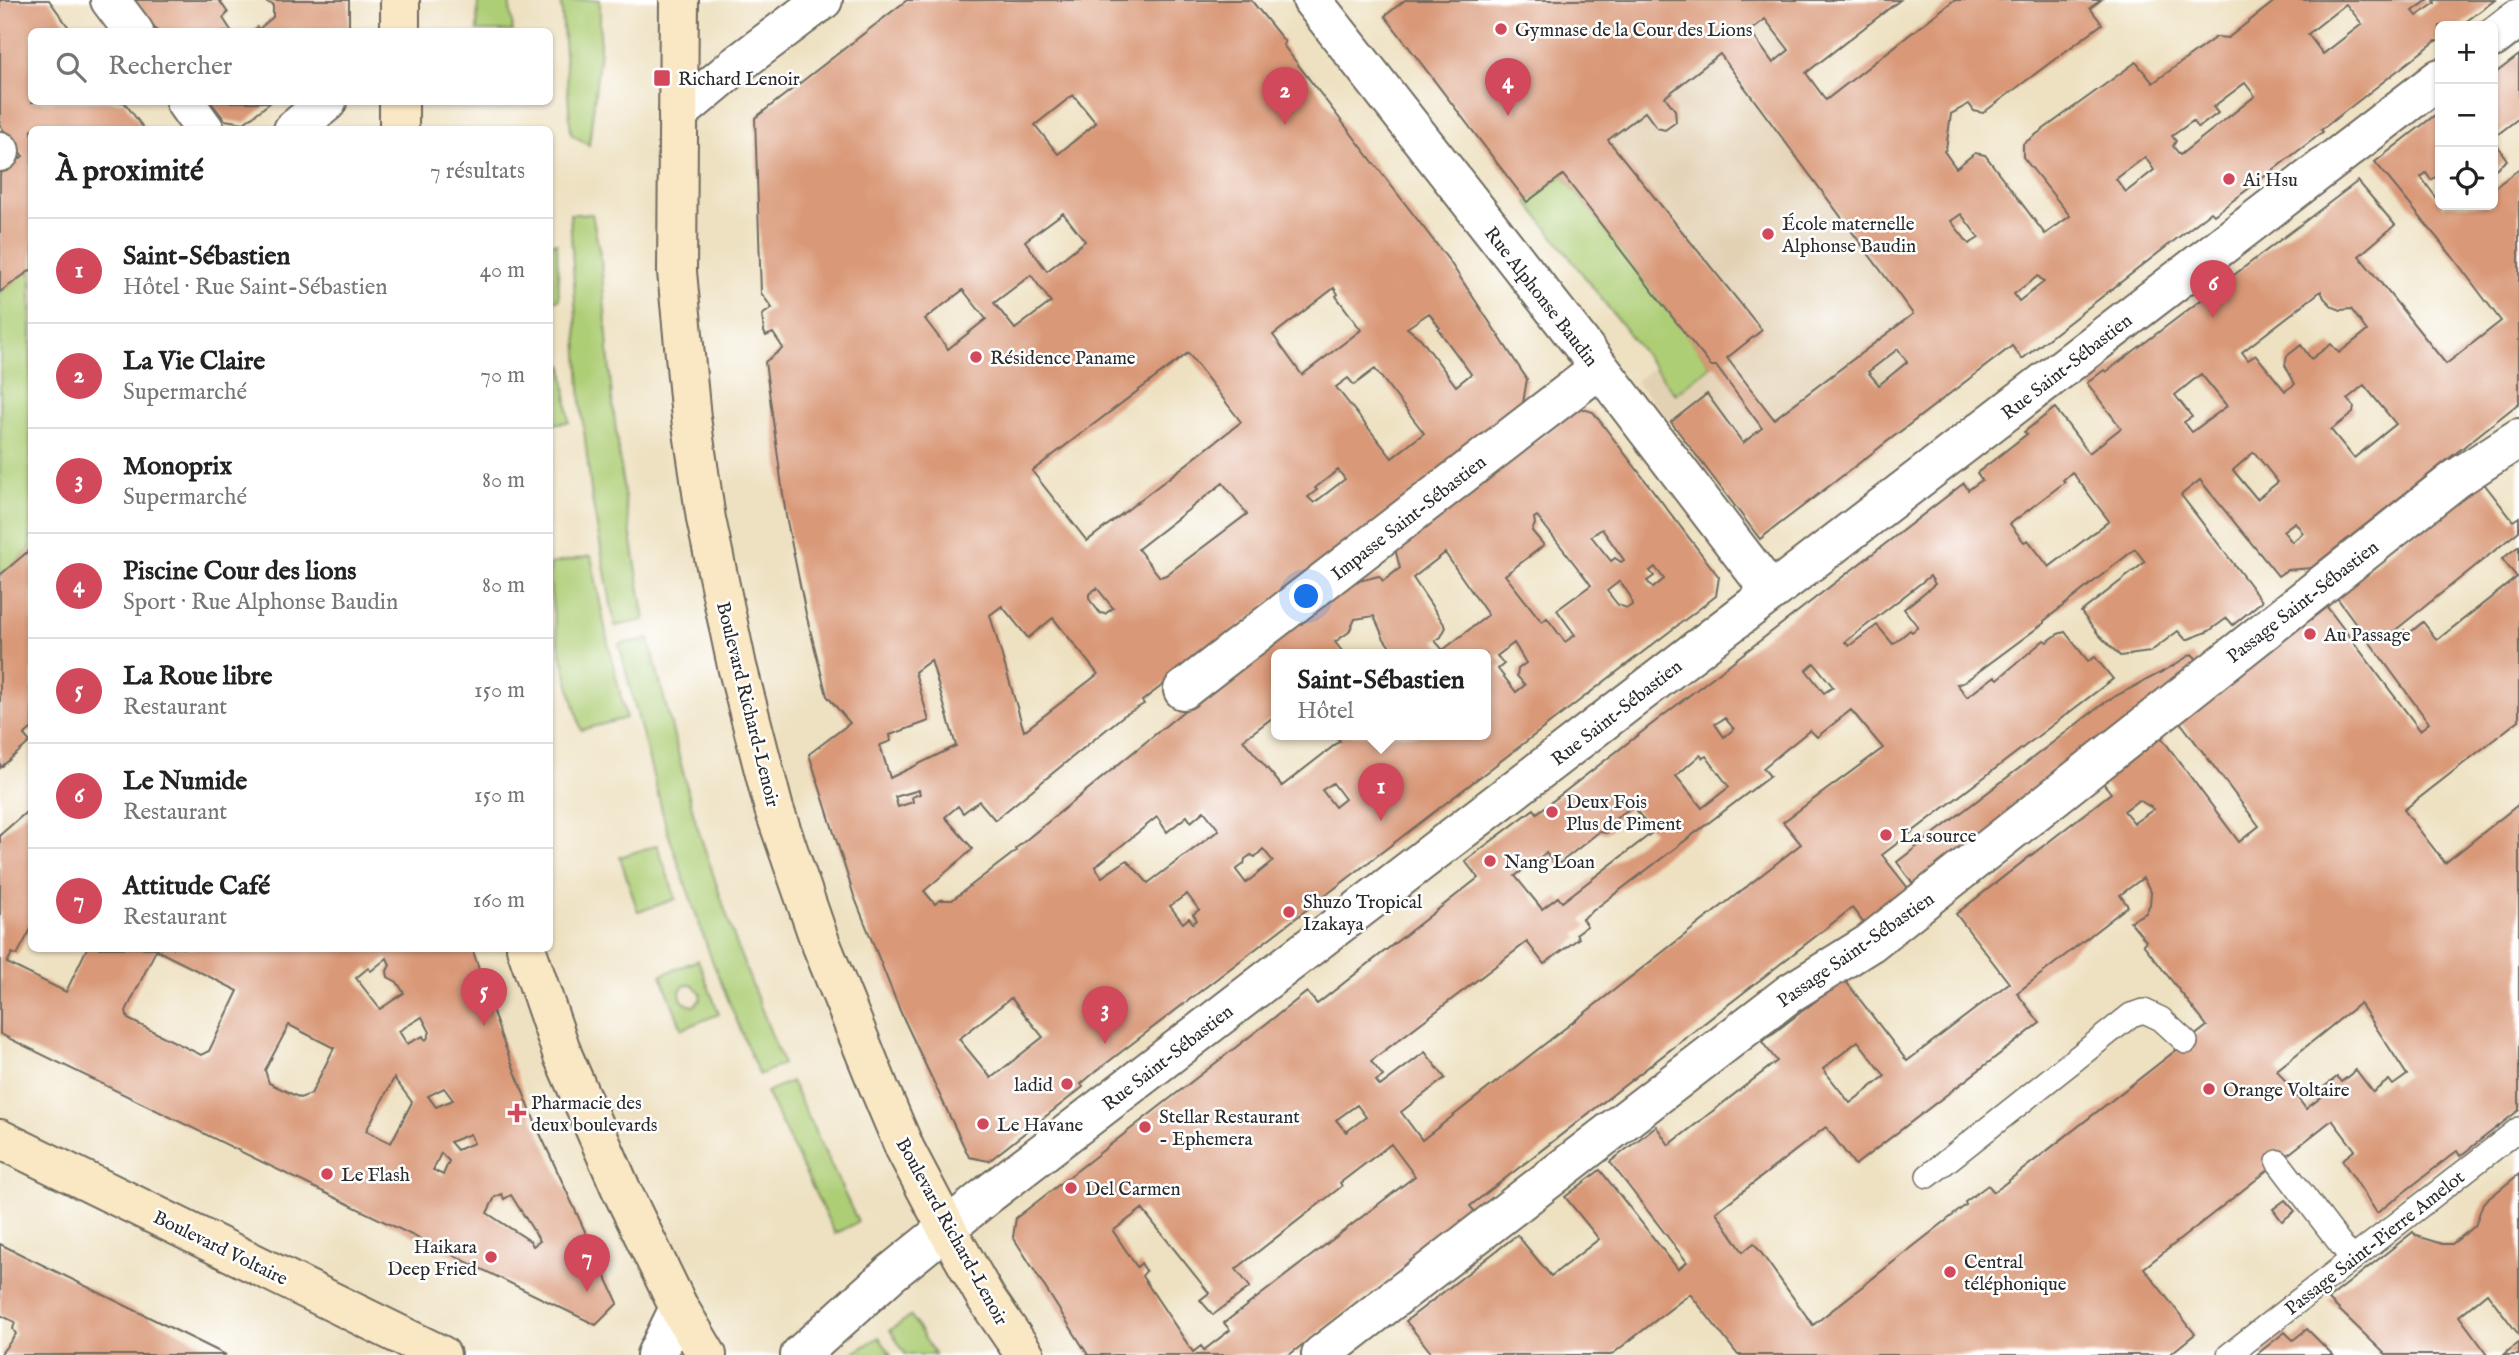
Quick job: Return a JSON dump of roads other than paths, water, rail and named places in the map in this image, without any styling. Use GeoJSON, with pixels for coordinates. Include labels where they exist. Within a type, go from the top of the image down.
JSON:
{"type":"FeatureCollection","features":[{"type":"Feature","properties":{"kind":"street"},"geometry":{"type":"LineString","coordinates":[[110,0],[131,28]]}},
{"type":"Feature","properties":{"kind":"street"},"geometry":{"type":"LineString","coordinates":[[400,0],[400,28]]}},
{"type":"Feature","properties":{"kind":"street","name":"Boulevard Richard-Lenoir"},"geometry":{"type":"LineString","coordinates":[[679,0],[677,272],[691,418],[706,519],[737,666],[774,809],[819,939],[905,1149],[986,1298],[1024,1355]]}},
{"type":"Feature","properties":{"kind":"street"},"geometry":{"type":"LineString","coordinates":[[678,114],[734,67],[823,0]]}},
{"type":"Feature","properties":{"kind":"street","name":"Rue Alphonse Baudin"},"geometry":{"type":"LineString","coordinates":[[1312,0],[1772,593]]}},
{"type":"Feature","properties":{"kind":"street"},"geometry":{"type":"LineString","coordinates":[[2498,34],[2519,18]]}},
{"type":"Feature","properties":{"kind":"street","name":"Rue Saint-Sébastien"},"geometry":{"type":"LineString","coordinates":[[800,1355],[891,1273],[990,1193],[2435,82]]}},
{"type":"Feature","properties":{"kind":"street"},"geometry":{"type":"LineString","coordinates":[[187,105],[202,126]]}},
{"type":"Feature","properties":{"kind":"street"},"geometry":{"type":"LineString","coordinates":[[298,126],[323,105]]}},
{"type":"Feature","properties":{"kind":"street"},"geometry":{"type":"LineString","coordinates":[[399,105],[399,126]]}},
{"type":"Feature","properties":{"kind":"street","name":"Impasse Saint-Sébastien"},"geometry":{"type":"LineString","coordinates":[[1184,690],[1599,369]]}},
{"type":"Feature","properties":{"kind":"street","name":"Passage Saint-Sébastien"},"geometry":{"type":"LineString","coordinates":[[1321,1355],[1790,993],[1870,943],[2456,479],[2519,438]]}},
{"type":"Feature","properties":{"kind":"street"},"geometry":{"type":"LineString","coordinates":[[527,952],[563,1056],[621,1189],[679,1308],[707,1355]]}},
{"type":"Feature","properties":{"kind":"street","name":"Boulevard Voltaire"},"geometry":{"type":"LineString","coordinates":[[0,1139],[441,1355]]}},
{"type":"Feature","properties":{"kind":"street"},"geometry":{"type":"LineString","coordinates":[[656,1355],[679,1308]]}},
{"type":"Feature","properties":{"kind":"lane"},"geometry":{"type":"LineString","coordinates":[[1928,1177],[2130,1016],[2144,1011],[2161,1019],[2186,1042]]}},
{"type":"Feature","properties":{"kind":"lane","name":"Passage Saint-Pierre Amelot"},"geometry":{"type":"LineString","coordinates":[[2229,1355],[2519,1129]]}},
{"type":"Feature","properties":{"kind":"lane"},"geometry":{"type":"LineString","coordinates":[[2278,1162],[2352,1259]]}},
{"type":"Feature","properties":{"kind":"place","name":"Gymnase de la Cour des Lions"},"geometry":{"type":"Point","coordinates":[1501,29]}},
{"type":"Feature","properties":{"kind":"place","name":"Richard Lenoir"},"geometry":{"type":"Point","coordinates":[662,78]}},
{"type":"Feature","properties":{"kind":"place","name":"Piscine Cour des lions"},"geometry":{"type":"Point","coordinates":[1508,116]}},
{"type":"Feature","properties":{"kind":"place","name":"La Vie Claire"},"geometry":{"type":"Point","coordinates":[1285,125]}},
{"type":"Feature","properties":{"kind":"place","name":"Ai Hsu"},"geometry":{"type":"Point","coordinates":[2229,179]}},
{"type":"Feature","properties":{"kind":"place","name":"École maternelle Alphonse Baudin"},"geometry":{"type":"Point","coordinates":[1768,234]}},
{"type":"Feature","properties":{"kind":"place","name":"Le Numide"},"geometry":{"type":"Point","coordinates":[2213,318]}},
{"type":"Feature","properties":{"kind":"place","name":"Résidence Paname"},"geometry":{"type":"Point","coordinates":[976,357]}},
{"type":"Feature","properties":{"kind":"place","name":"Au Passage"},"geometry":{"type":"Point","coordinates":[2310,634]}},
{"type":"Feature","properties":{"kind":"place","name":"Deux Fois Plus de Piment"},"geometry":{"type":"Point","coordinates":[1552,812]}},
{"type":"Feature","properties":{"kind":"place","name":"Saint-Sébastien"},"geometry":{"type":"Point","coordinates":[1381,821]}},
{"type":"Feature","properties":{"kind":"place","name":"La source"},"geometry":{"type":"Point","coordinates":[1886,835]}},
{"type":"Feature","properties":{"kind":"place","name":"Nang Loan"},"geometry":{"type":"Point","coordinates":[1490,861]}},
{"type":"Feature","properties":{"kind":"place","name":"Shuzo Tropical Izakaya"},"geometry":{"type":"Point","coordinates":[1289,912]}},
{"type":"Feature","properties":{"kind":"place","name":"La Roue libre"},"geometry":{"type":"Point","coordinates":[484,1026]}},
{"type":"Feature","properties":{"kind":"place","name":"Monoprix"},"geometry":{"type":"Point","coordinates":[1105,1044]}},
{"type":"Feature","properties":{"kind":"place","name":"ladid"},"geometry":{"type":"Point","coordinates":[1067,1084]}},
{"type":"Feature","properties":{"kind":"place","name":"Orange Voltaire"},"geometry":{"type":"Point","coordinates":[2209,1089]}},
{"type":"Feature","properties":{"kind":"place","name":"Pharmacie des deux boulevards"},"geometry":{"type":"Point","coordinates":[517,1113]}},
{"type":"Feature","properties":{"kind":"place","name":"Le Havane"},"geometry":{"type":"Point","coordinates":[983,1124]}},
{"type":"Feature","properties":{"kind":"place","name":"Stellar Restaurant - Ephemera"},"geometry":{"type":"Point","coordinates":[1145,1127]}},
{"type":"Feature","properties":{"kind":"place","name":"Le Flash"},"geometry":{"type":"Point","coordinates":[327,1174]}},
{"type":"Feature","properties":{"kind":"place","name":"Del Carmen"},"geometry":{"type":"Point","coordinates":[1071,1188]}},
{"type":"Feature","properties":{"kind":"place","name":"Haikara Deep Fried"},"geometry":{"type":"Point","coordinates":[491,1257]}},
{"type":"Feature","properties":{"kind":"place","name":"Central téléphonique"},"geometry":{"type":"Point","coordinates":[1950,1272]}},
{"type":"Feature","properties":{"kind":"place","name":"Attitude Café"},"geometry":{"type":"Point","coordinates":[587,1292]}}]}
